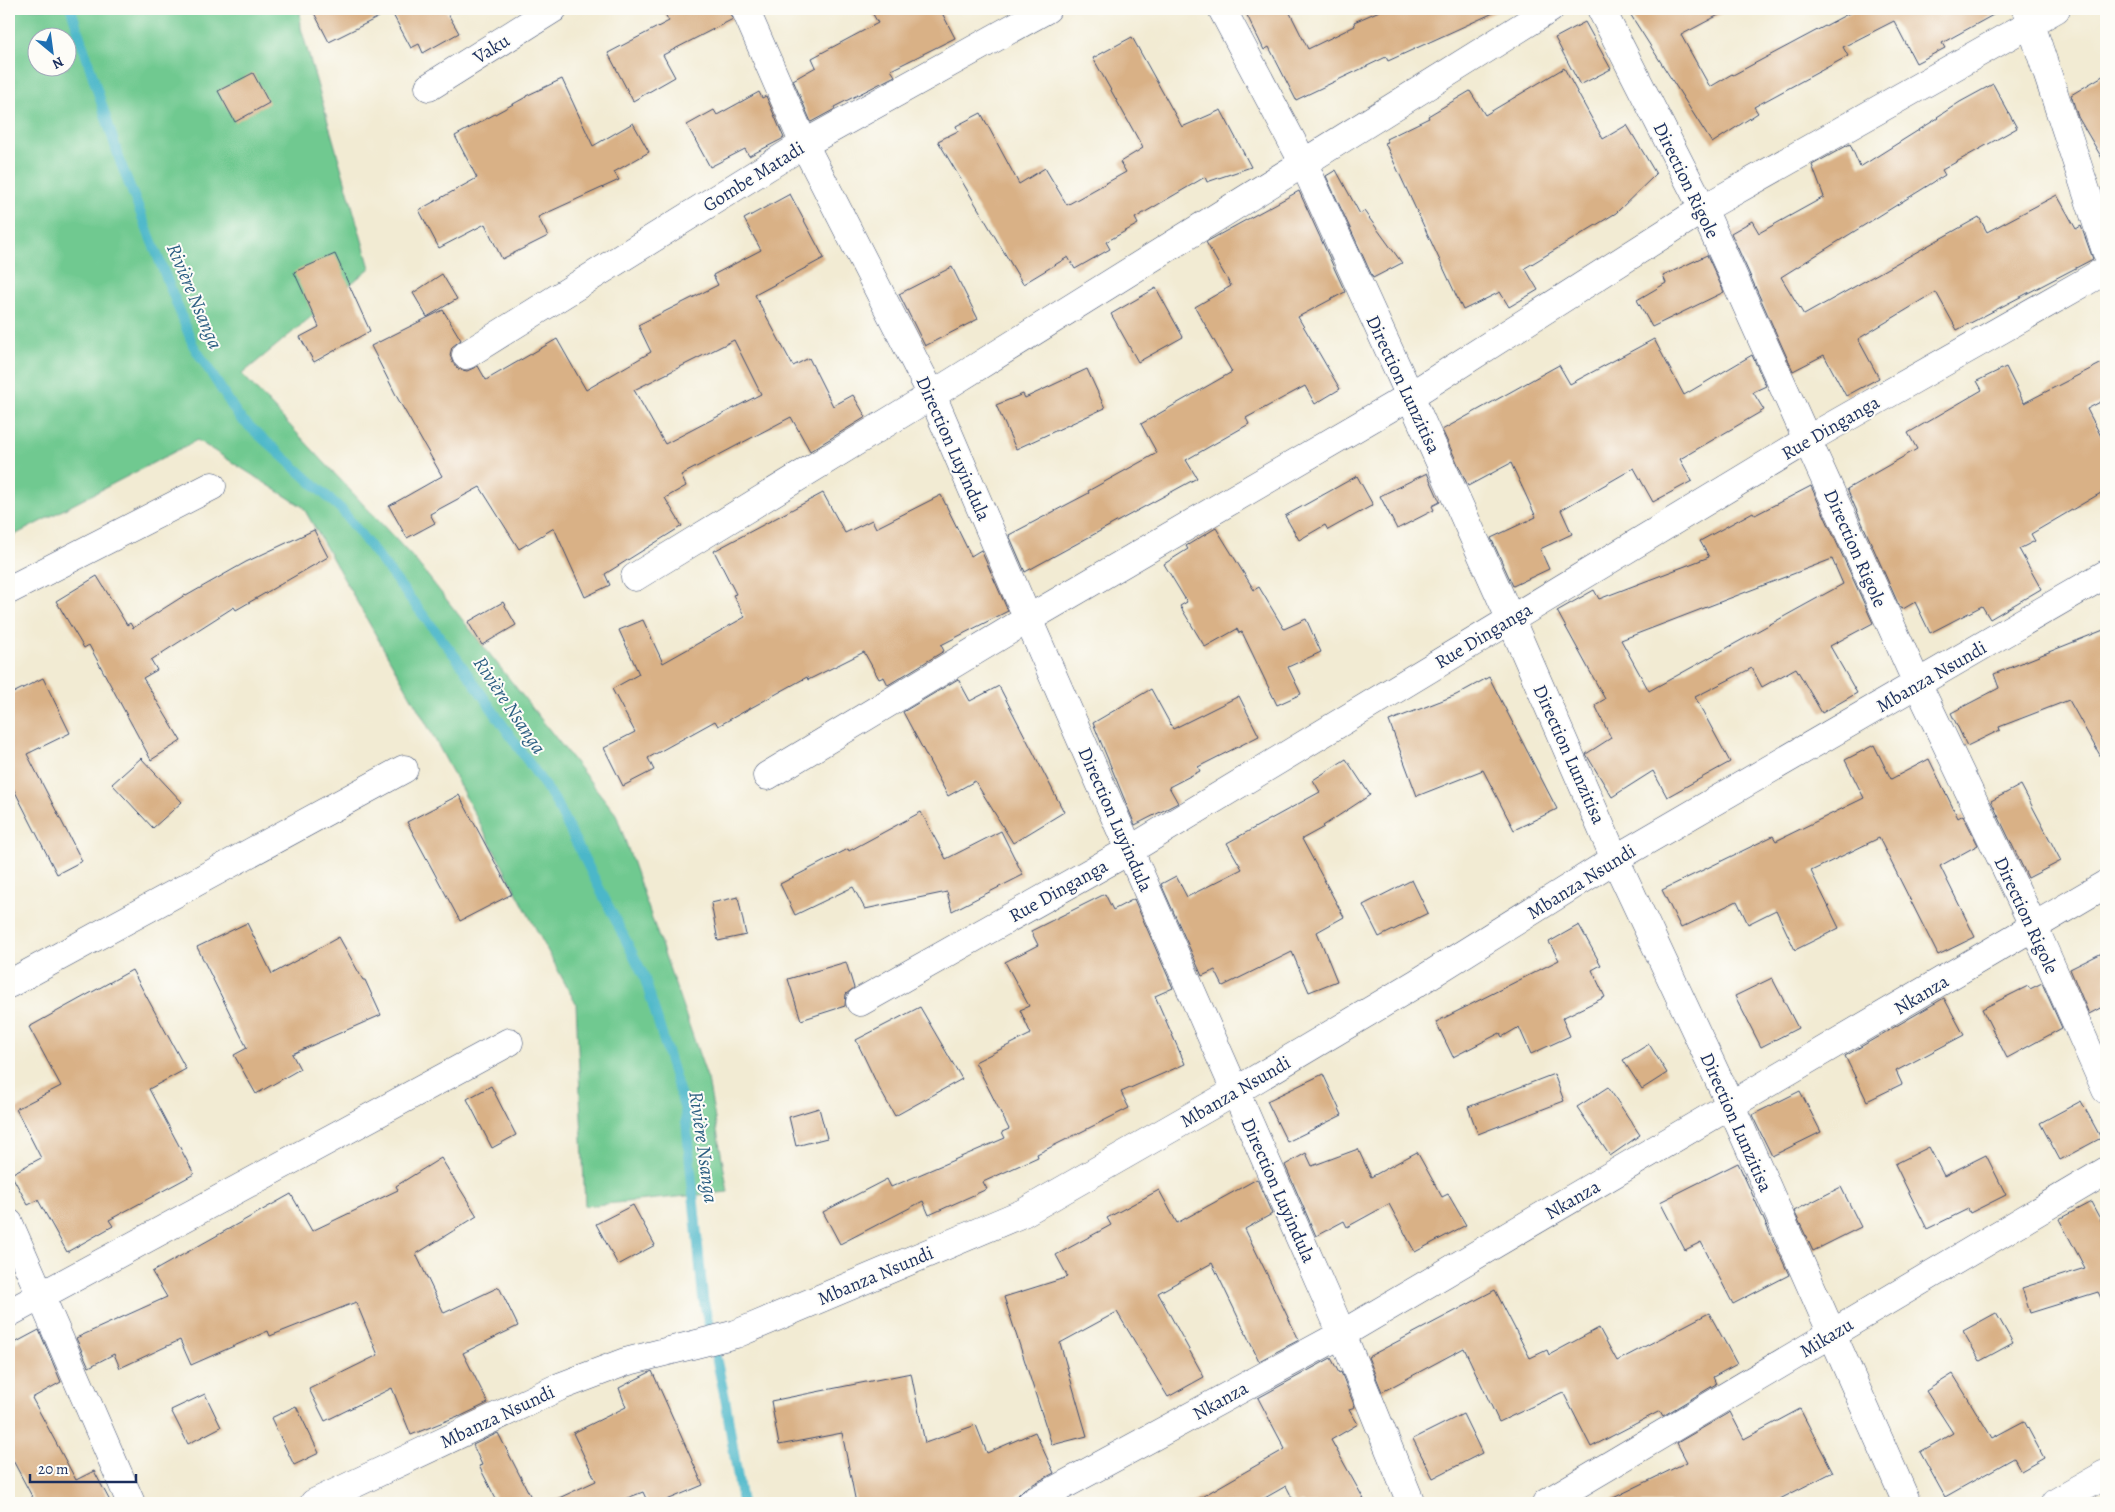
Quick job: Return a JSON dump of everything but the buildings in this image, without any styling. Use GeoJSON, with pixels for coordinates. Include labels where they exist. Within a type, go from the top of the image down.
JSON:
{"type":"FeatureCollection","features":[{"type":"Feature","properties":{"kind":"street","name":"Vaku"},"geometry":{"type":"LineString","coordinates":[[428,86],[554,9]]}},
{"type":"Feature","properties":{"kind":"street","name":"Direction Luyindula"},"geometry":{"type":"LineString","coordinates":[[745,9],[804,144],[932,395],[1028,620],[1342,1334],[1411,1503]]}},
{"type":"Feature","properties":{"kind":"street","name":"Gombe Matadi"},"geometry":{"type":"LineString","coordinates":[[466,355],[804,144],[1047,9]]}},
{"type":"Feature","properties":{"kind":"street","name":"Direction Lunzitisa"},"geometry":{"type":"LineString","coordinates":[[1222,9],[1303,162],[1510,618],[1616,859],[1731,1106],[1907,1503]]}},
{"type":"Feature","properties":{"kind":"street"},"geometry":{"type":"LineString","coordinates":[[635,577],[932,395],[1550,9]]}},
{"type":"Feature","properties":{"kind":"street","name":"Direction Rigole"},"geometry":{"type":"LineString","coordinates":[[1601,9],[1703,210],[1918,683],[2034,927],[2106,1090]]}},
{"type":"Feature","properties":{"kind":"street"},"geometry":{"type":"LineString","coordinates":[[767,776],[1028,620],[1410,396],[1703,210],[2028,16],[2056,9]]}},
{"type":"Feature","properties":{"kind":"street"},"geometry":{"type":"LineString","coordinates":[[2028,16],[2106,251]]}},
{"type":"Feature","properties":{"kind":"street","name":"Rue Dinganga"},"geometry":{"type":"LineString","coordinates":[[860,1002],[1130,850],[1510,618],[1807,440],[2106,270]]}},
{"type":"Feature","properties":{"kind":"street"},"geometry":{"type":"LineString","coordinates":[[9,590],[212,486]]}},
{"type":"Feature","properties":{"kind":"street","name":"Mbanza Nsundi"},"geometry":{"type":"LineString","coordinates":[[314,1503],[559,1387],[625,1362],[736,1334],[1023,1214],[1418,983],[1616,859],[2106,574]]}},
{"type":"Feature","properties":{"kind":"street"},"geometry":{"type":"LineString","coordinates":[[9,984],[404,769]]}},
{"type":"Feature","properties":{"kind":"street","name":"Nkanza"},"geometry":{"type":"LineString","coordinates":[[1031,1503],[1342,1334],[2106,884]]}},
{"type":"Feature","properties":{"kind":"street"},"geometry":{"type":"LineString","coordinates":[[9,1313],[509,1042]]}},
{"type":"Feature","properties":{"kind":"street","name":"Mikazu"},"geometry":{"type":"LineString","coordinates":[[1546,1503],[2106,1171]]}},
{"type":"Feature","properties":{"kind":"street"},"geometry":{"type":"LineString","coordinates":[[9,1222],[131,1503]]}},
{"type":"Feature","properties":{"kind":"street"},"geometry":{"type":"LineString","coordinates":[[2055,1503],[2106,1474]]}},
{"type":"Feature","properties":{"kind":"green space"},"geometry":{"type":"Polygon","coordinates":[[[9,9],[300,9],[301,28],[370,268],[242,374],[416,561],[616,814],[708,1080],[728,1192],[585,1206],[576,1004],[431,732],[303,507],[197,440],[9,538],[9,9]]]}},
{"type":"Feature","properties":{"kind":"waterway","name":"Rivière Nsanga"},"geometry":{"type":"LineString","coordinates":[[71,9],[121,164],[193,345],[239,417],[341,509],[458,660],[554,799],[644,976],[685,1110],[703,1298],[725,1398],[742,1503]]}}]}
